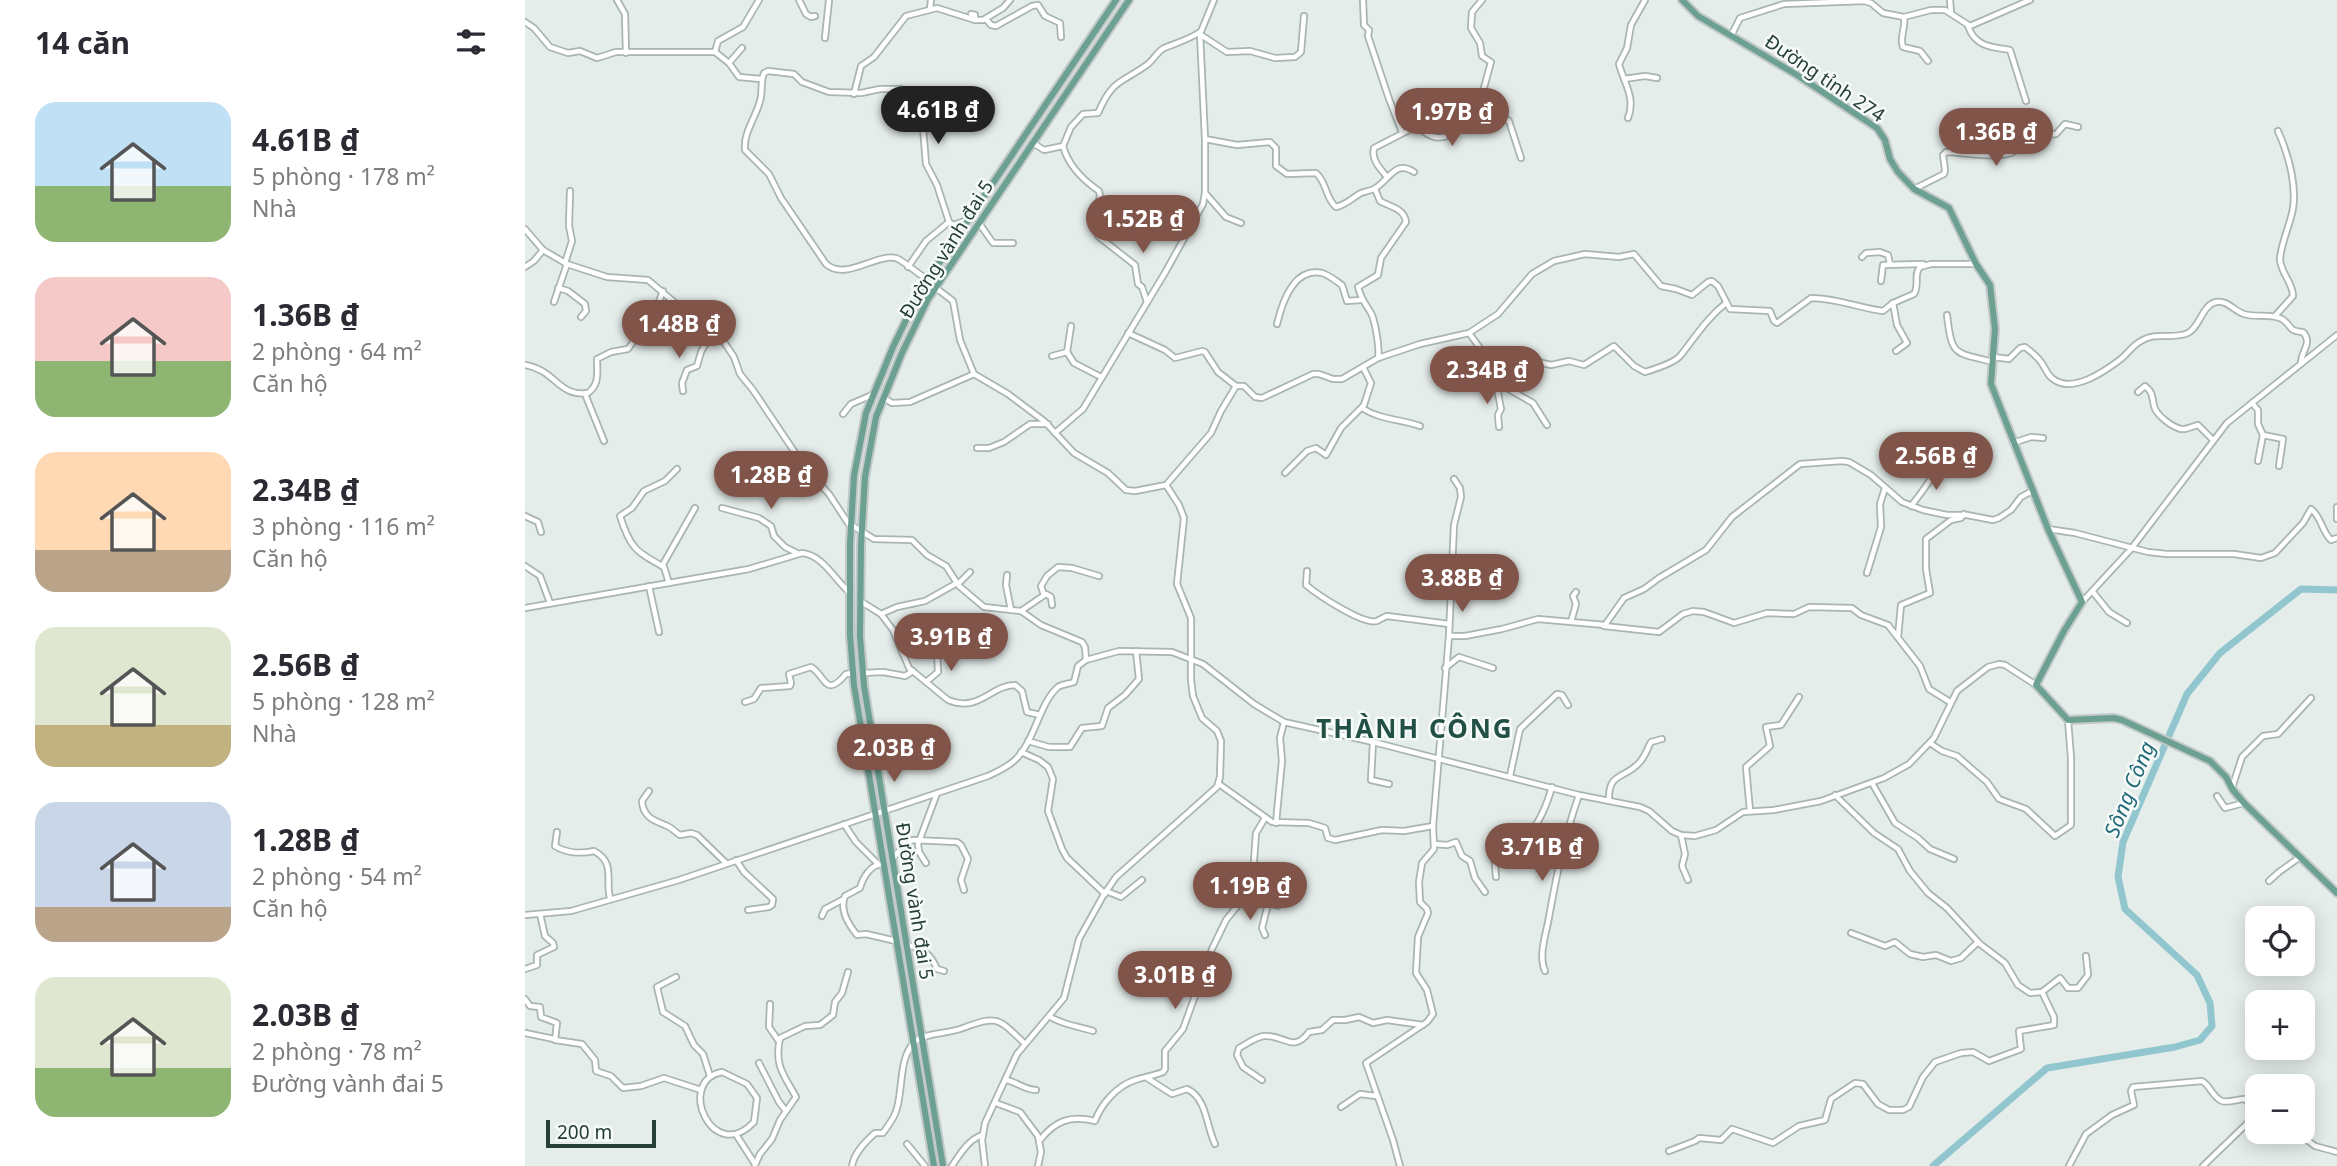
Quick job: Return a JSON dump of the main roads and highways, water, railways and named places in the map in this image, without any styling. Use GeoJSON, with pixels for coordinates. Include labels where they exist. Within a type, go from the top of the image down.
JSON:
{"type":"FeatureCollection","features":[{"type":"Feature","properties":{"kind":"main road","name":"Đường vành đai 5"},"geometry":{"type":"LineString","coordinates":[[934,1166],[881,864],[853,673],[850,593],[854,476],[866,413],[919,293],[1116,0]]}},
{"type":"Feature","properties":{"kind":"main road","name":"Đường vành đai 5"},"geometry":{"type":"LineString","coordinates":[[943,1166],[863,673],[860,601],[865,477],[876,418],[902,354],[936,288],[1129,0]]}},
{"type":"Feature","properties":{"kind":"main road","name":"Đường tỉnh 274"},"geometry":{"type":"LineString","coordinates":[[1682,0],[1698,16],[1797,75],[1877,128],[1885,140],[1893,166],[1914,189],[1949,208],[1976,264],[1990,285],[1995,329],[1991,384],[2032,491],[2082,602],[2036,685],[2068,720],[2114,718],[2218,768],[2244,803],[2337,893]]}},
{"type":"Feature","properties":{"kind":"waterway","name":"Sông Công"},"geometry":{"type":"LineString","coordinates":[[1933,1166],[2047,1068],[2175,1047],[2200,1040],[2212,1026],[2210,1003],[2197,975],[2125,909],[2118,877],[2123,842],[2187,694],[2220,653],[2301,589],[2337,590]]}},
{"type":"Feature","properties":{"kind":"district","name":"THÀNH CÔNG"},"geometry":{"type":"Point","coordinates":[1415,728]}}]}
